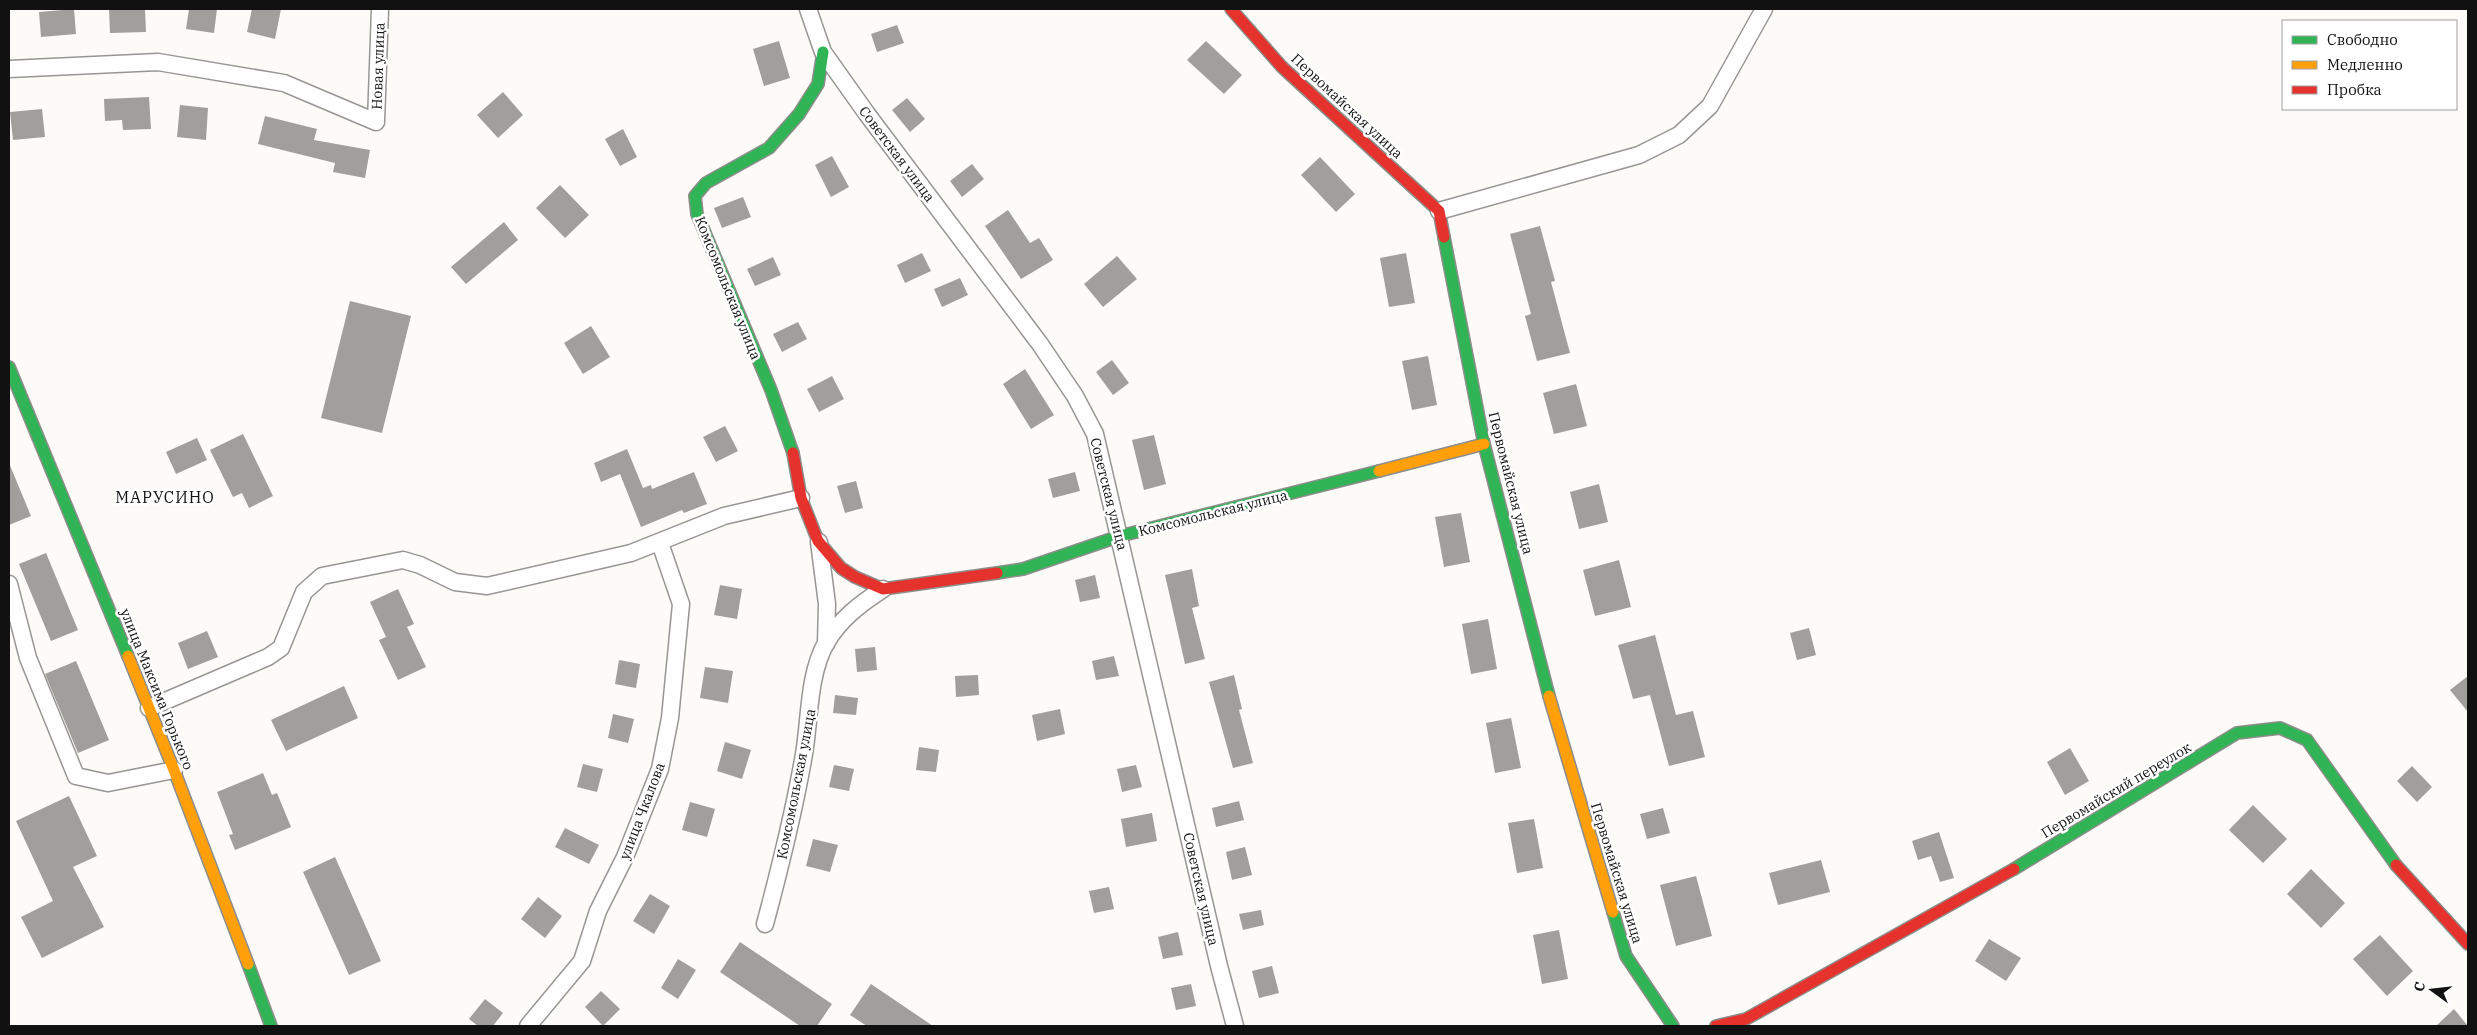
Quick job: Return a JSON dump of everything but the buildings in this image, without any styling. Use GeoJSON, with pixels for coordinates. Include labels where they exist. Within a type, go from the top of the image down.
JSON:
{"type":"FeatureCollection","features":[{"type":"Feature","properties":{"kind":"street","name":"Новая улица"},"geometry":{"type":"LineString","coordinates":[[9,69],[158,62],[284,83],[376,122],[380,9]]}},
{"type":"Feature","properties":{"kind":"street","name":"Советская улица"},"geometry":{"type":"LineString","coordinates":[[808,9],[823,52],[867,114],[1040,344],[1075,396],[1095,434],[1219,966],[1235,1026]]}},
{"type":"Feature","properties":{"kind":"street","name":"Первомайская улица"},"geometry":{"type":"LineString","coordinates":[[1231,9],[1282,67],[1439,211],[1484,444],[1554,717],[1626,956],[1674,1026]]}},
{"type":"Feature","properties":{"kind":"street"},"geometry":{"type":"LineString","coordinates":[[1439,211],[1639,155],[1678,135],[1710,106],[1764,9]]}},
{"type":"Feature","properties":{"kind":"street","name":"Комсомольская улица"},"geometry":{"type":"LineString","coordinates":[[823,52],[818,84],[799,114],[769,148],[706,183],[695,196],[697,214],[771,390],[790,443],[801,498],[818,541],[827,604],[826,644]]}},
{"type":"Feature","properties":{"kind":"street","name":"улица Максима Горького"},"geometry":{"type":"LineString","coordinates":[[9,367],[174,770],[271,1026]]}},
{"type":"Feature","properties":{"kind":"street","name":"Комсомольская улица"},"geometry":{"type":"LineString","coordinates":[[766,924],[796,796],[816,666],[826,644],[841,622],[857,606],[883,589],[1023,568],[1120,536],[1484,444]]}},
{"type":"Feature","properties":{"kind":"street"},"geometry":{"type":"LineString","coordinates":[[149,708],[268,657],[281,648],[304,592],[322,576],[403,560],[455,582],[487,586],[631,553],[724,516],[801,498]]}},
{"type":"Feature","properties":{"kind":"street","name":"Комсомольская улица"},"geometry":{"type":"LineString","coordinates":[[818,541],[841,568],[855,578],[883,589]]}},
{"type":"Feature","properties":{"kind":"street","name":"улица Чкалова"},"geometry":{"type":"LineString","coordinates":[[528,1026],[582,961],[598,911],[625,857],[660,769],[670,718],[681,604],[660,543]]}},
{"type":"Feature","properties":{"kind":"street"},"geometry":{"type":"LineString","coordinates":[[9,584],[28,658],[76,776],[108,783],[174,770]]}},
{"type":"Feature","properties":{"kind":"street","name":"Первомайский переулок"},"geometry":{"type":"LineString","coordinates":[[1716,1026],[1746,1019],[2023,864],[2237,734],[2280,728],[2306,740],[2399,870],[2468,944]]}},
{"type":"Feature","properties":{"kind":"traffic: fast"},"geometry":{"type":"LineString","coordinates":[[793,453],[771,390],[697,214],[695,196],[706,183],[769,148],[799,114],[818,84],[823,52]]}},
{"type":"Feature","properties":{"kind":"traffic: fast"},"geometry":{"type":"LineString","coordinates":[[1444,237],[1484,444],[1549,696]]}},
{"type":"Feature","properties":{"kind":"traffic: fast"},"geometry":{"type":"LineString","coordinates":[[9,367],[128,656]]}},
{"type":"Feature","properties":{"kind":"traffic: fast"},"geometry":{"type":"LineString","coordinates":[[997,573],[1023,569],[1120,536],[1379,471]]}},
{"type":"Feature","properties":{"kind":"traffic: fast"},"geometry":{"type":"LineString","coordinates":[[2014,869],[2237,733],[2280,728],[2307,740],[2396,865]]}},
{"type":"Feature","properties":{"kind":"traffic: fast"},"geometry":{"type":"LineString","coordinates":[[1613,912],[1626,956],[1673,1026]]}},
{"type":"Feature","properties":{"kind":"traffic: fast"},"geometry":{"type":"LineString","coordinates":[[248,964],[271,1026]]}},
{"type":"Feature","properties":{"kind":"traffic: slow"},"geometry":{"type":"LineString","coordinates":[[1379,471],[1484,444]]}},
{"type":"Feature","properties":{"kind":"traffic: slow"},"geometry":{"type":"LineString","coordinates":[[128,656],[248,964]]}},
{"type":"Feature","properties":{"kind":"traffic: slow"},"geometry":{"type":"LineString","coordinates":[[1549,696],[1613,912]]}},
{"type":"Feature","properties":{"kind":"traffic: jam"},"geometry":{"type":"LineString","coordinates":[[1231,9],[1282,67],[1439,211],[1444,237]]}},
{"type":"Feature","properties":{"kind":"traffic: jam"},"geometry":{"type":"LineString","coordinates":[[793,453],[801,498],[818,541],[841,568],[855,577],[883,589],[997,573]]}},
{"type":"Feature","properties":{"kind":"traffic: jam"},"geometry":{"type":"LineString","coordinates":[[2396,865],[2468,944]]}},
{"type":"Feature","properties":{"kind":"traffic: jam"},"geometry":{"type":"LineString","coordinates":[[1716,1026],[1746,1019],[2014,869]]}},
{"type":"Feature","properties":{"kind":"district","name":"МАРУСИНО"},"geometry":{"type":"Point","coordinates":[165,497]}}]}
